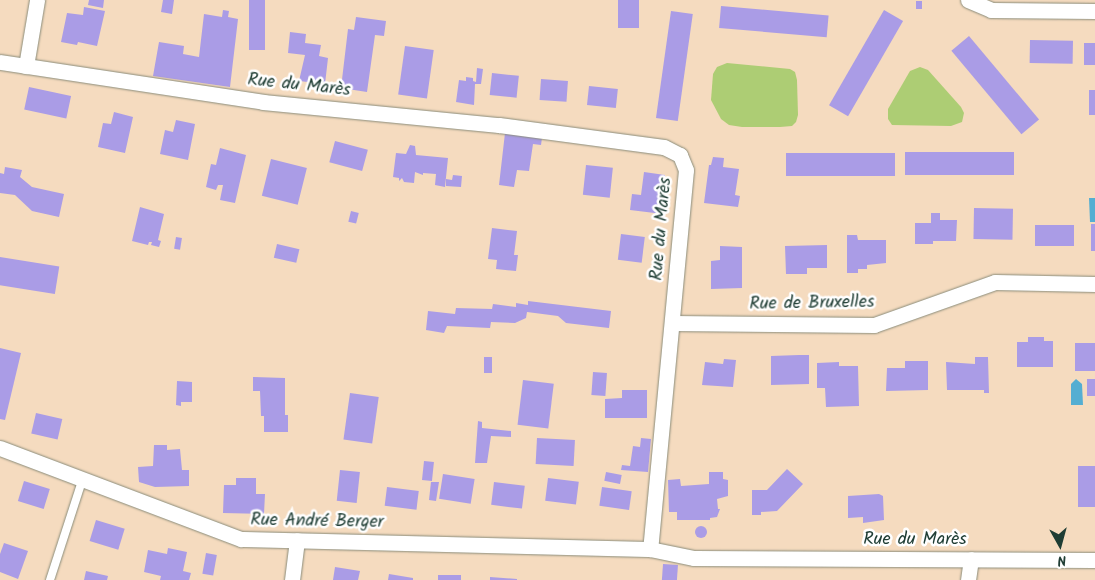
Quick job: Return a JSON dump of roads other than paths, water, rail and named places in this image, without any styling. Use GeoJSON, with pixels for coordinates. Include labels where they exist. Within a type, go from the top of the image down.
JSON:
{"type":"FeatureCollection","features":[{"type":"Feature","properties":{"kind":"street"},"geometry":{"type":"LineString","coordinates":[[26,66],[37,0]]}},
{"type":"Feature","properties":{"kind":"street"},"geometry":{"type":"LineString","coordinates":[[968,0],[991,10],[1095,11]]}},
{"type":"Feature","properties":{"kind":"street","name":"Rue du Marès"},"geometry":{"type":"LineString","coordinates":[[0,62],[264,102],[499,125],[664,147],[680,155],[686,170],[650,549],[694,558],[1095,560]]}},
{"type":"Feature","properties":{"kind":"street","name":"Rue de Bruxelles"},"geometry":{"type":"LineString","coordinates":[[672,323],[874,325],[995,282],[1095,284]]}},
{"type":"Feature","properties":{"kind":"street","name":"Rue André Berger"},"geometry":{"type":"LineString","coordinates":[[0,448],[241,539],[650,549]]}},
{"type":"Feature","properties":{"kind":"street"},"geometry":{"type":"LineString","coordinates":[[292,580],[297,540]]}},
{"type":"Feature","properties":{"kind":"street"},"geometry":{"type":"LineString","coordinates":[[968,580],[971,559]]}},
{"type":"Feature","properties":{"kind":"lane"},"geometry":{"type":"LineString","coordinates":[[50,580],[83,478]]}},
{"type":"Feature","properties":{"kind":"water"},"geometry":{"type":"Polygon","coordinates":[[[1089,198],[1095,198],[1095,222],[1090,222],[1089,198]]]}},
{"type":"Feature","properties":{"kind":"water"},"geometry":{"type":"Polygon","coordinates":[[[1076,379],[1082,384],[1083,405],[1071,405],[1071,384],[1076,379]]]}}]}
